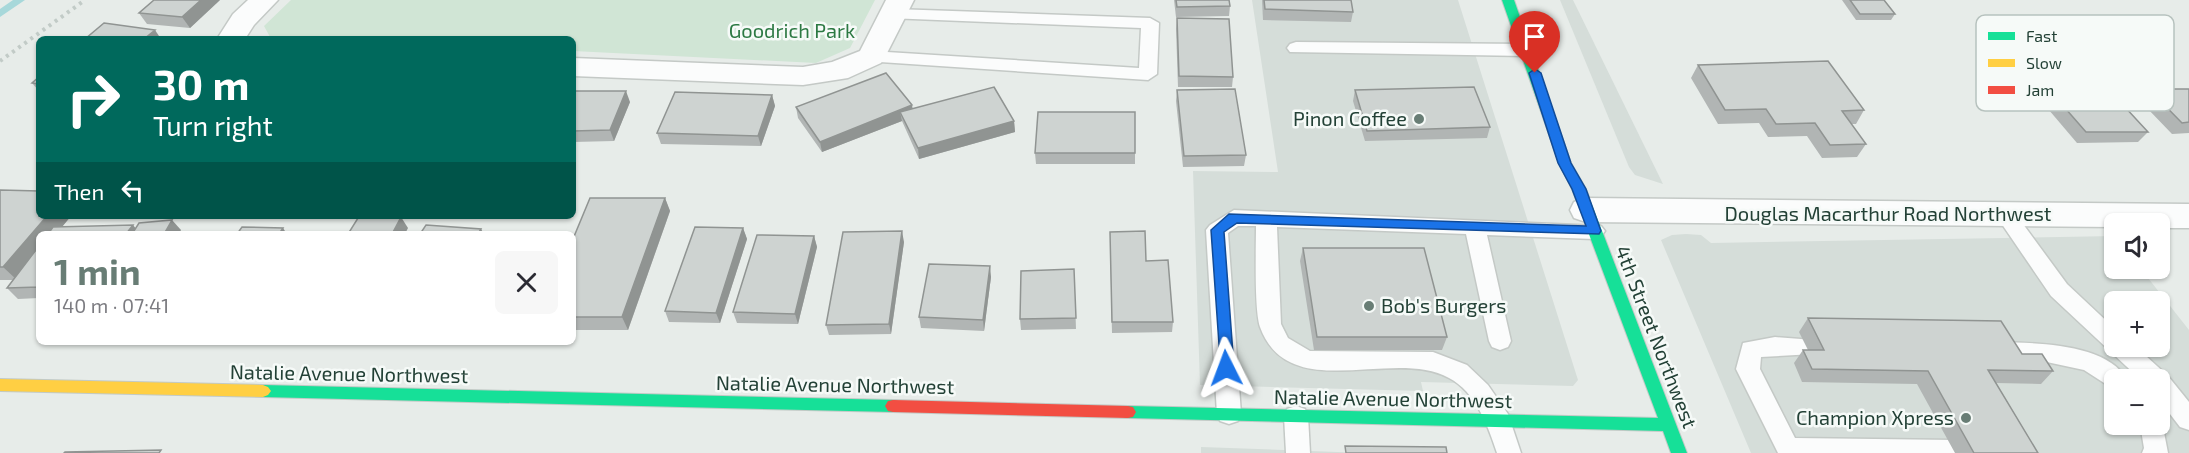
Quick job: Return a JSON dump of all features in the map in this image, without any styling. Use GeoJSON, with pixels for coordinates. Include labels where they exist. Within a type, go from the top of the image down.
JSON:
{"type":"FeatureCollection","features":[{"type":"Feature","properties":{"kind":"street"},"geometry":{"type":"LineString","coordinates":[[233,36],[243,20],[264,0]]}},
{"type":"Feature","properties":{"kind":"street","name":"4th Street Northwest"},"geometry":{"type":"LineString","coordinates":[[1509,0],[1565,163],[1590,220],[1679,453]]}},
{"type":"Feature","properties":{"kind":"street"},"geometry":{"type":"LineString","coordinates":[[576,67],[803,76],[838,71],[871,57],[897,7]]}},
{"type":"Feature","properties":{"kind":"street","name":"Douglas Macarthur Road Northwest"},"geometry":{"type":"LineString","coordinates":[[1590,220],[2005,214],[2189,216]]}},
{"type":"Feature","properties":{"kind":"street","name":"Natalie Avenue Northwest"},"geometry":{"type":"LineString","coordinates":[[0,385],[1669,425]]}},
{"type":"Feature","properties":{"kind":"lane"},"geometry":{"type":"LineString","coordinates":[[871,57],[1148,74],[1150,23],[897,7]]}},
{"type":"Feature","properties":{"kind":"lane"},"geometry":{"type":"LineString","coordinates":[[1296,48],[1527,50]]}},
{"type":"Feature","properties":{"kind":"lane"},"geometry":{"type":"LineString","coordinates":[[2005,214],[2059,290],[2104,333]]}},
{"type":"Feature","properties":{"kind":"lane"},"geometry":{"type":"LineString","coordinates":[[1229,414],[1217,230],[1234,218],[1475,227],[1590,220]]}},
{"type":"Feature","properties":{"kind":"lane"},"geometry":{"type":"LineString","coordinates":[[1266,219],[1270,324],[1279,344],[1306,360],[1433,361],[1459,372],[1480,392],[1499,421],[1509,453]]}},
{"type":"Feature","properties":{"kind":"lane"},"geometry":{"type":"LineString","coordinates":[[1475,227],[1500,341]]}},
{"type":"Feature","properties":{"kind":"lane"},"geometry":{"type":"LineString","coordinates":[[1806,347],[1775,346],[1751,350],[1748,369],[1789,450],[1954,451]]}},
{"type":"Feature","properties":{"kind":"lane"},"geometry":{"type":"LineString","coordinates":[[2000,351],[2042,352],[2090,362],[2104,372]]}},
{"type":"Feature","properties":{"kind":"lane"},"geometry":{"type":"LineString","coordinates":[[2131,357],[2145,369]]}},
{"type":"Feature","properties":{"kind":"lane"},"geometry":{"type":"LineString","coordinates":[[2170,396],[2189,420]]}},
{"type":"Feature","properties":{"kind":"lane"},"geometry":{"type":"LineString","coordinates":[[1296,416],[1298,453]]}},
{"type":"Feature","properties":{"kind":"lane"},"geometry":{"type":"LineString","coordinates":[[2154,435],[2157,450],[2154,453]]}},
{"type":"Feature","properties":{"kind":"path"},"geometry":{"type":"LineString","coordinates":[[0,61],[85,0]]}},
{"type":"Feature","properties":{"kind":"shaded area"},"geometry":{"type":"Polygon","coordinates":[[[1252,0],[1458,0],[1578,380],[1573,386],[1421,382],[1423,391],[1200,385],[1193,171],[1278,172],[1252,0]]]}},
{"type":"Feature","properties":{"kind":"shaded area"},"geometry":{"type":"Polygon","coordinates":[[[1560,0],[1573,0],[1663,184],[1635,175],[1629,167],[1560,0]]]}},
{"type":"Feature","properties":{"kind":"shaded area"},"geometry":{"type":"Polygon","coordinates":[[[1686,234],[1701,235],[1711,243],[2104,236],[2104,279],[2149,279],[2158,291],[2104,291],[2104,357],[2170,357],[2170,306],[2189,330],[2189,453],[1751,453],[1661,240],[1672,235],[1686,234]]]}},
{"type":"Feature","properties":{"kind":"shaded area"},"geometry":{"type":"Polygon","coordinates":[[[1201,447],[1364,453],[1201,453],[1201,447]]]}},
{"type":"Feature","properties":{"kind":"green space","name":"Goodrich Park"},"geometry":{"type":"Polygon","coordinates":[[[291,0],[875,0],[850,48],[816,63],[576,51],[576,36],[269,36],[264,26],[291,0]]]}},
{"type":"Feature","properties":{"kind":"building"},"geometry":{"type":"Polygon","coordinates":[[[154,0],[201,0],[182,17],[139,13],[154,0]]]}},
{"type":"Feature","properties":{"kind":"building"},"geometry":{"type":"Polygon","coordinates":[[[1176,0],[1229,0],[1230,6],[1177,7],[1176,0]]]}},
{"type":"Feature","properties":{"kind":"building"},"geometry":{"type":"Polygon","coordinates":[[[1264,0],[1351,0],[1353,12],[1265,9],[1264,0]]]}},
{"type":"Feature","properties":{"kind":"building"},"geometry":{"type":"Polygon","coordinates":[[[1850,0],[1884,0],[1895,14],[1860,14],[1850,0]]]}},
{"type":"Feature","properties":{"kind":"building"},"geometry":{"type":"Polygon","coordinates":[[[1177,18],[1229,19],[1233,77],[1179,76],[1177,18]]]}},
{"type":"Feature","properties":{"kind":"building"},"geometry":{"type":"Polygon","coordinates":[[[104,23],[155,30],[148,36],[89,36],[104,23]]]}},
{"type":"Feature","properties":{"kind":"building"},"geometry":{"type":"Polygon","coordinates":[[[1828,61],[1864,110],[1842,111],[1866,144],[1830,145],[1815,123],[1776,124],[1766,109],[1725,110],[1698,65],[1828,61]]]}},
{"type":"Feature","properties":{"kind":"building"},"geometry":{"type":"Polygon","coordinates":[[[886,73],[912,105],[820,142],[796,107],[886,73]]]}},
{"type":"Feature","properties":{"kind":"building"},"geometry":{"type":"Polygon","coordinates":[[[994,87],[1014,121],[918,148],[900,112],[994,87]]]}},
{"type":"Feature","properties":{"kind":"building","name":"Pinon Coffee"},"geometry":{"type":"Polygon","coordinates":[[[1474,87],[1490,127],[1367,131],[1355,90],[1474,87]]]}},
{"type":"Feature","properties":{"kind":"building"},"geometry":{"type":"Polygon","coordinates":[[[1235,89],[1246,155],[1184,156],[1177,90],[1235,89]]]}},
{"type":"Feature","properties":{"kind":"building"},"geometry":{"type":"Polygon","coordinates":[[[2174,89],[2189,89],[2189,122],[2182,123],[2170,111],[2174,111],[2174,89]]]}},
{"type":"Feature","properties":{"kind":"building"},"geometry":{"type":"Polygon","coordinates":[[[576,91],[626,91],[610,130],[576,131],[576,91]]]}},
{"type":"Feature","properties":{"kind":"building"},"geometry":{"type":"Polygon","coordinates":[[[675,92],[772,95],[758,136],[657,133],[675,92]]]}},
{"type":"Feature","properties":{"kind":"building"},"geometry":{"type":"Polygon","coordinates":[[[2068,111],[2129,111],[2148,132],[2086,132],[2068,111]]]}},
{"type":"Feature","properties":{"kind":"building"},"geometry":{"type":"Polygon","coordinates":[[[1038,112],[1135,112],[1135,153],[1035,153],[1038,112]]]}},
{"type":"Feature","properties":{"kind":"building"},"geometry":{"type":"Polygon","coordinates":[[[0,190],[36,191],[36,219],[44,219],[3,267],[0,267],[0,190]]]}},
{"type":"Feature","properties":{"kind":"building"},"geometry":{"type":"Polygon","coordinates":[[[590,198],[665,198],[622,317],[576,317],[576,232],[590,198]]]}},
{"type":"Feature","properties":{"kind":"building"},"geometry":{"type":"Polygon","coordinates":[[[357,219],[400,219],[394,231],[350,231],[357,219]]]}},
{"type":"Feature","properties":{"kind":"building"},"geometry":{"type":"Polygon","coordinates":[[[172,220],[166,231],[134,231],[139,223],[172,220]]]}},
{"type":"Feature","properties":{"kind":"building"},"geometry":{"type":"Polygon","coordinates":[[[133,225],[128,231],[50,231],[53,227],[133,225]]]}},
{"type":"Feature","properties":{"kind":"building"},"geometry":{"type":"Polygon","coordinates":[[[426,225],[481,229],[480,231],[422,231],[426,225]]]}},
{"type":"Feature","properties":{"kind":"building"},"geometry":{"type":"Polygon","coordinates":[[[242,227],[283,228],[281,231],[239,231],[242,227]]]}},
{"type":"Feature","properties":{"kind":"building"},"geometry":{"type":"Polygon","coordinates":[[[695,227],[743,228],[716,313],[665,311],[695,227]]]}},
{"type":"Feature","properties":{"kind":"building"},"geometry":{"type":"Polygon","coordinates":[[[902,231],[889,324],[826,325],[843,232],[902,231]]]}},
{"type":"Feature","properties":{"kind":"building"},"geometry":{"type":"Polygon","coordinates":[[[1145,231],[1146,261],[1168,260],[1173,322],[1112,322],[1110,232],[1145,231]]]}},
{"type":"Feature","properties":{"kind":"building"},"geometry":{"type":"Polygon","coordinates":[[[757,235],[814,236],[795,314],[733,312],[757,235]]]}},
{"type":"Feature","properties":{"kind":"building","name":"Bob's Burgers"},"geometry":{"type":"Polygon","coordinates":[[[1303,248],[1424,248],[1447,337],[1317,337],[1303,248]]]}},
{"type":"Feature","properties":{"kind":"building"},"geometry":{"type":"Polygon","coordinates":[[[36,250],[36,287],[7,288],[36,250]]]}},
{"type":"Feature","properties":{"kind":"building"},"geometry":{"type":"Polygon","coordinates":[[[929,264],[990,266],[983,320],[919,317],[929,264]]]}},
{"type":"Feature","properties":{"kind":"building"},"geometry":{"type":"Polygon","coordinates":[[[1074,269],[1076,318],[1020,319],[1021,271],[1074,269]]]}},
{"type":"Feature","properties":{"kind":"building","name":"Champion Xpress"},"geometry":{"type":"Polygon","coordinates":[[[1808,318],[2001,321],[2022,354],[2042,354],[2053,371],[1988,370],[2038,453],[1974,453],[1928,371],[1812,369],[1803,350],[1824,350],[1808,318]]]}},
{"type":"Feature","properties":{"kind":"building"},"geometry":{"type":"Polygon","coordinates":[[[1345,446],[1446,447],[1447,453],[1346,453],[1345,446]]]}},
{"type":"Feature","properties":{"kind":"building"},"geometry":{"type":"Polygon","coordinates":[[[161,450],[159,453],[64,453],[65,452],[161,450]]]}},
{"type":"Feature","properties":{"kind":"waterway"},"geometry":{"type":"LineString","coordinates":[[0,14],[20,0]]}},
{"type":"Feature","properties":{"kind":"traffic: fast"},"geometry":{"type":"LineString","coordinates":[[1508,0],[1565,163],[1579,189],[1679,453]]}},
{"type":"Feature","properties":{"kind":"traffic: fast"},"geometry":{"type":"LineString","coordinates":[[263,391],[893,406]]}},
{"type":"Feature","properties":{"kind":"traffic: fast"},"geometry":{"type":"LineString","coordinates":[[1128,412],[1669,425]]}},
{"type":"Feature","properties":{"kind":"traffic: slow"},"geometry":{"type":"LineString","coordinates":[[0,385],[263,391]]}},
{"type":"Feature","properties":{"kind":"traffic: jam"},"geometry":{"type":"LineString","coordinates":[[893,406],[1128,412]]}},
{"type":"Feature","properties":{"kind":"place","name":"Pinon Coffee"},"geometry":{"type":"Point","coordinates":[1419,119]}},
{"type":"Feature","properties":{"kind":"place","name":"Bob's Burgers"},"geometry":{"type":"Point","coordinates":[1369,306]}},
{"type":"Feature","properties":{"kind":"place","name":"Champion Xpress"},"geometry":{"type":"Point","coordinates":[1966,418]}},
{"type":"Feature","properties":{"kind":"route"},"geometry":{"type":"LineString","coordinates":[[1226,368],[1217,230],[1234,218],[1594,231],[1579,189],[1565,163],[1535,73]]}}]}
